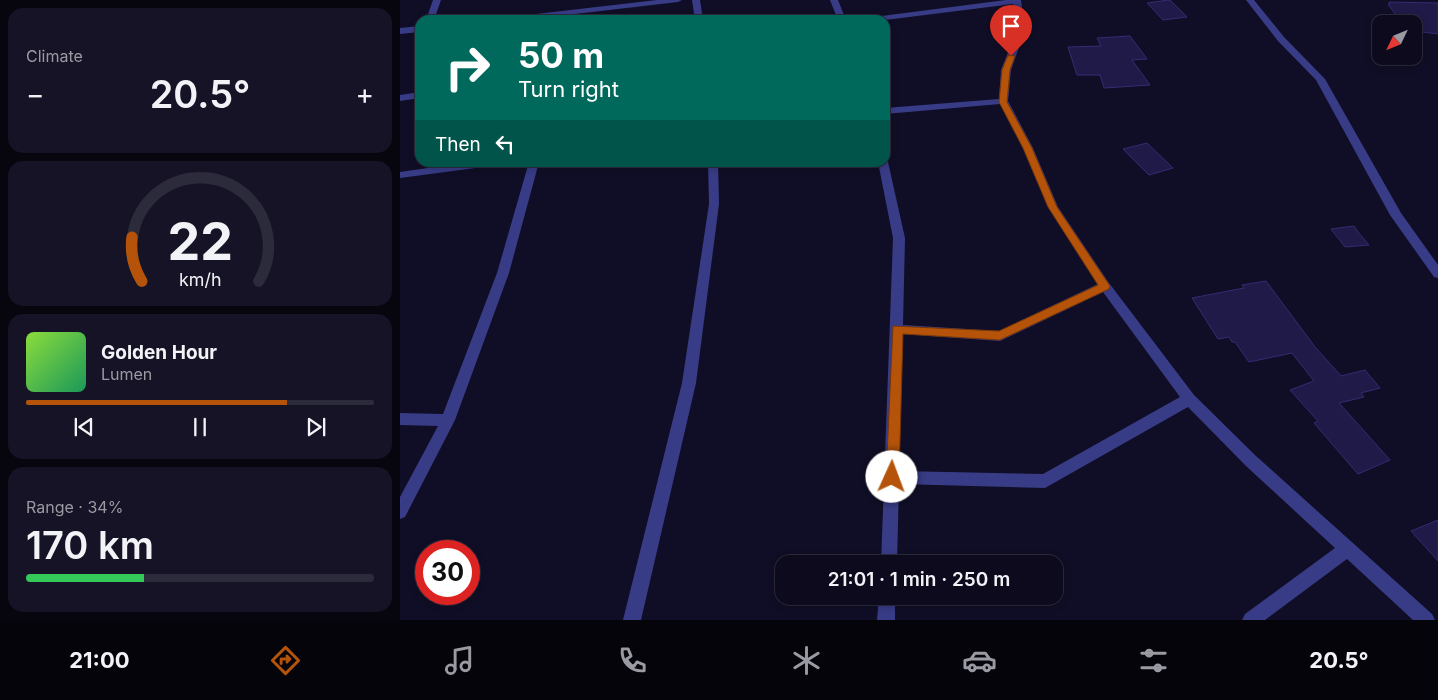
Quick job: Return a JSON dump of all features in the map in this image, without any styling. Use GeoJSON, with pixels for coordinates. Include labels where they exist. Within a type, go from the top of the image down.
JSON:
{"type":"FeatureCollection","features":[{"type":"Feature","properties":{"kind":"street"},"geometry":{"type":"LineString","coordinates":[[432,15],[437,0]]}},
{"type":"Feature","properties":{"kind":"street"},"geometry":{"type":"LineString","coordinates":[[558,14],[678,0]]}},
{"type":"Feature","properties":{"kind":"street"},"geometry":{"type":"LineString","coordinates":[[696,0],[698,15]]}},
{"type":"Feature","properties":{"kind":"street"},"geometry":{"type":"LineString","coordinates":[[834,0],[840,15]]}},
{"type":"Feature","properties":{"kind":"street"},"geometry":{"type":"LineString","coordinates":[[932,0],[937,11]]}},
{"type":"Feature","properties":{"kind":"street"},"geometry":{"type":"LineString","coordinates":[[1250,0],[1281,40],[1320,80],[1396,215],[1438,274]]}},
{"type":"Feature","properties":{"kind":"street"},"geometry":{"type":"LineString","coordinates":[[890,17],[1017,1],[1021,30],[1006,70],[1003,102],[1028,148],[1053,207],[1105,286],[1189,399],[1251,462],[1426,620]]}},
{"type":"Feature","properties":{"kind":"street"},"geometry":{"type":"LineString","coordinates":[[400,31],[415,30]]}},
{"type":"Feature","properties":{"kind":"street"},"geometry":{"type":"LineString","coordinates":[[400,98],[415,96]]}},
{"type":"Feature","properties":{"kind":"street"},"geometry":{"type":"LineString","coordinates":[[890,111],[1003,102]]}},
{"type":"Feature","properties":{"kind":"street"},"geometry":{"type":"LineString","coordinates":[[400,176],[463,167]]}},
{"type":"Feature","properties":{"kind":"street"},"geometry":{"type":"LineString","coordinates":[[400,512],[448,420],[503,272],[533,167]]}},
{"type":"Feature","properties":{"kind":"street"},"geometry":{"type":"LineString","coordinates":[[632,620],[689,383],[714,204],[713,167]]}},
{"type":"Feature","properties":{"kind":"street"},"geometry":{"type":"LineString","coordinates":[[884,167],[899,238],[889,555]]}},
{"type":"Feature","properties":{"kind":"street"},"geometry":{"type":"LineString","coordinates":[[897,329],[1000,336],[1105,286]]}},
{"type":"Feature","properties":{"kind":"street"},"geometry":{"type":"LineString","coordinates":[[892,477],[1044,481],[1189,399]]}},
{"type":"Feature","properties":{"kind":"street"},"geometry":{"type":"LineString","coordinates":[[400,420],[448,420]]}},
{"type":"Feature","properties":{"kind":"street"},"geometry":{"type":"LineString","coordinates":[[1251,620],[1347,549]]}},
{"type":"Feature","properties":{"kind":"street"},"geometry":{"type":"LineString","coordinates":[[886,620],[887,605]]}},
{"type":"Feature","properties":{"kind":"building"},"geometry":{"type":"Polygon","coordinates":[[[1168,0],[1187,17],[1163,20],[1147,3],[1168,0]]]}},
{"type":"Feature","properties":{"kind":"building"},"geometry":{"type":"Polygon","coordinates":[[[1389,2],[1438,3],[1438,34],[1422,32],[1422,15],[1396,15],[1388,4],[1390,4],[1389,2]]]}},
{"type":"Feature","properties":{"kind":"building"},"geometry":{"type":"Polygon","coordinates":[[[1130,36],[1147,59],[1132,60],[1150,85],[1104,88],[1100,75],[1077,75],[1068,47],[1101,46],[1097,38],[1130,36]]]}},
{"type":"Feature","properties":{"kind":"building"},"geometry":{"type":"Polygon","coordinates":[[[1147,143],[1173,168],[1149,175],[1123,149],[1147,143]]]}},
{"type":"Feature","properties":{"kind":"building"},"geometry":{"type":"Polygon","coordinates":[[[1354,226],[1369,245],[1345,247],[1331,229],[1354,226]]]}},
{"type":"Feature","properties":{"kind":"building"},"geometry":{"type":"Polygon","coordinates":[[[1266,281],[1315,347],[1341,376],[1365,370],[1380,388],[1361,393],[1364,397],[1339,403],[1390,460],[1358,474],[1314,423],[1318,421],[1290,390],[1314,381],[1292,353],[1249,362],[1235,342],[1232,342],[1229,337],[1218,339],[1192,298],[1244,288],[1242,285],[1266,281]]]}},
{"type":"Feature","properties":{"kind":"building"},"geometry":{"type":"Polygon","coordinates":[[[1438,520],[1438,561],[1411,531],[1438,520]]]}},
{"type":"Feature","properties":{"kind":"route"},"geometry":{"type":"LineString","coordinates":[[892,477],[897,329],[1000,336],[1105,286],[1053,207],[1028,148],[1003,102],[1006,70],[1011,56]]}}]}
